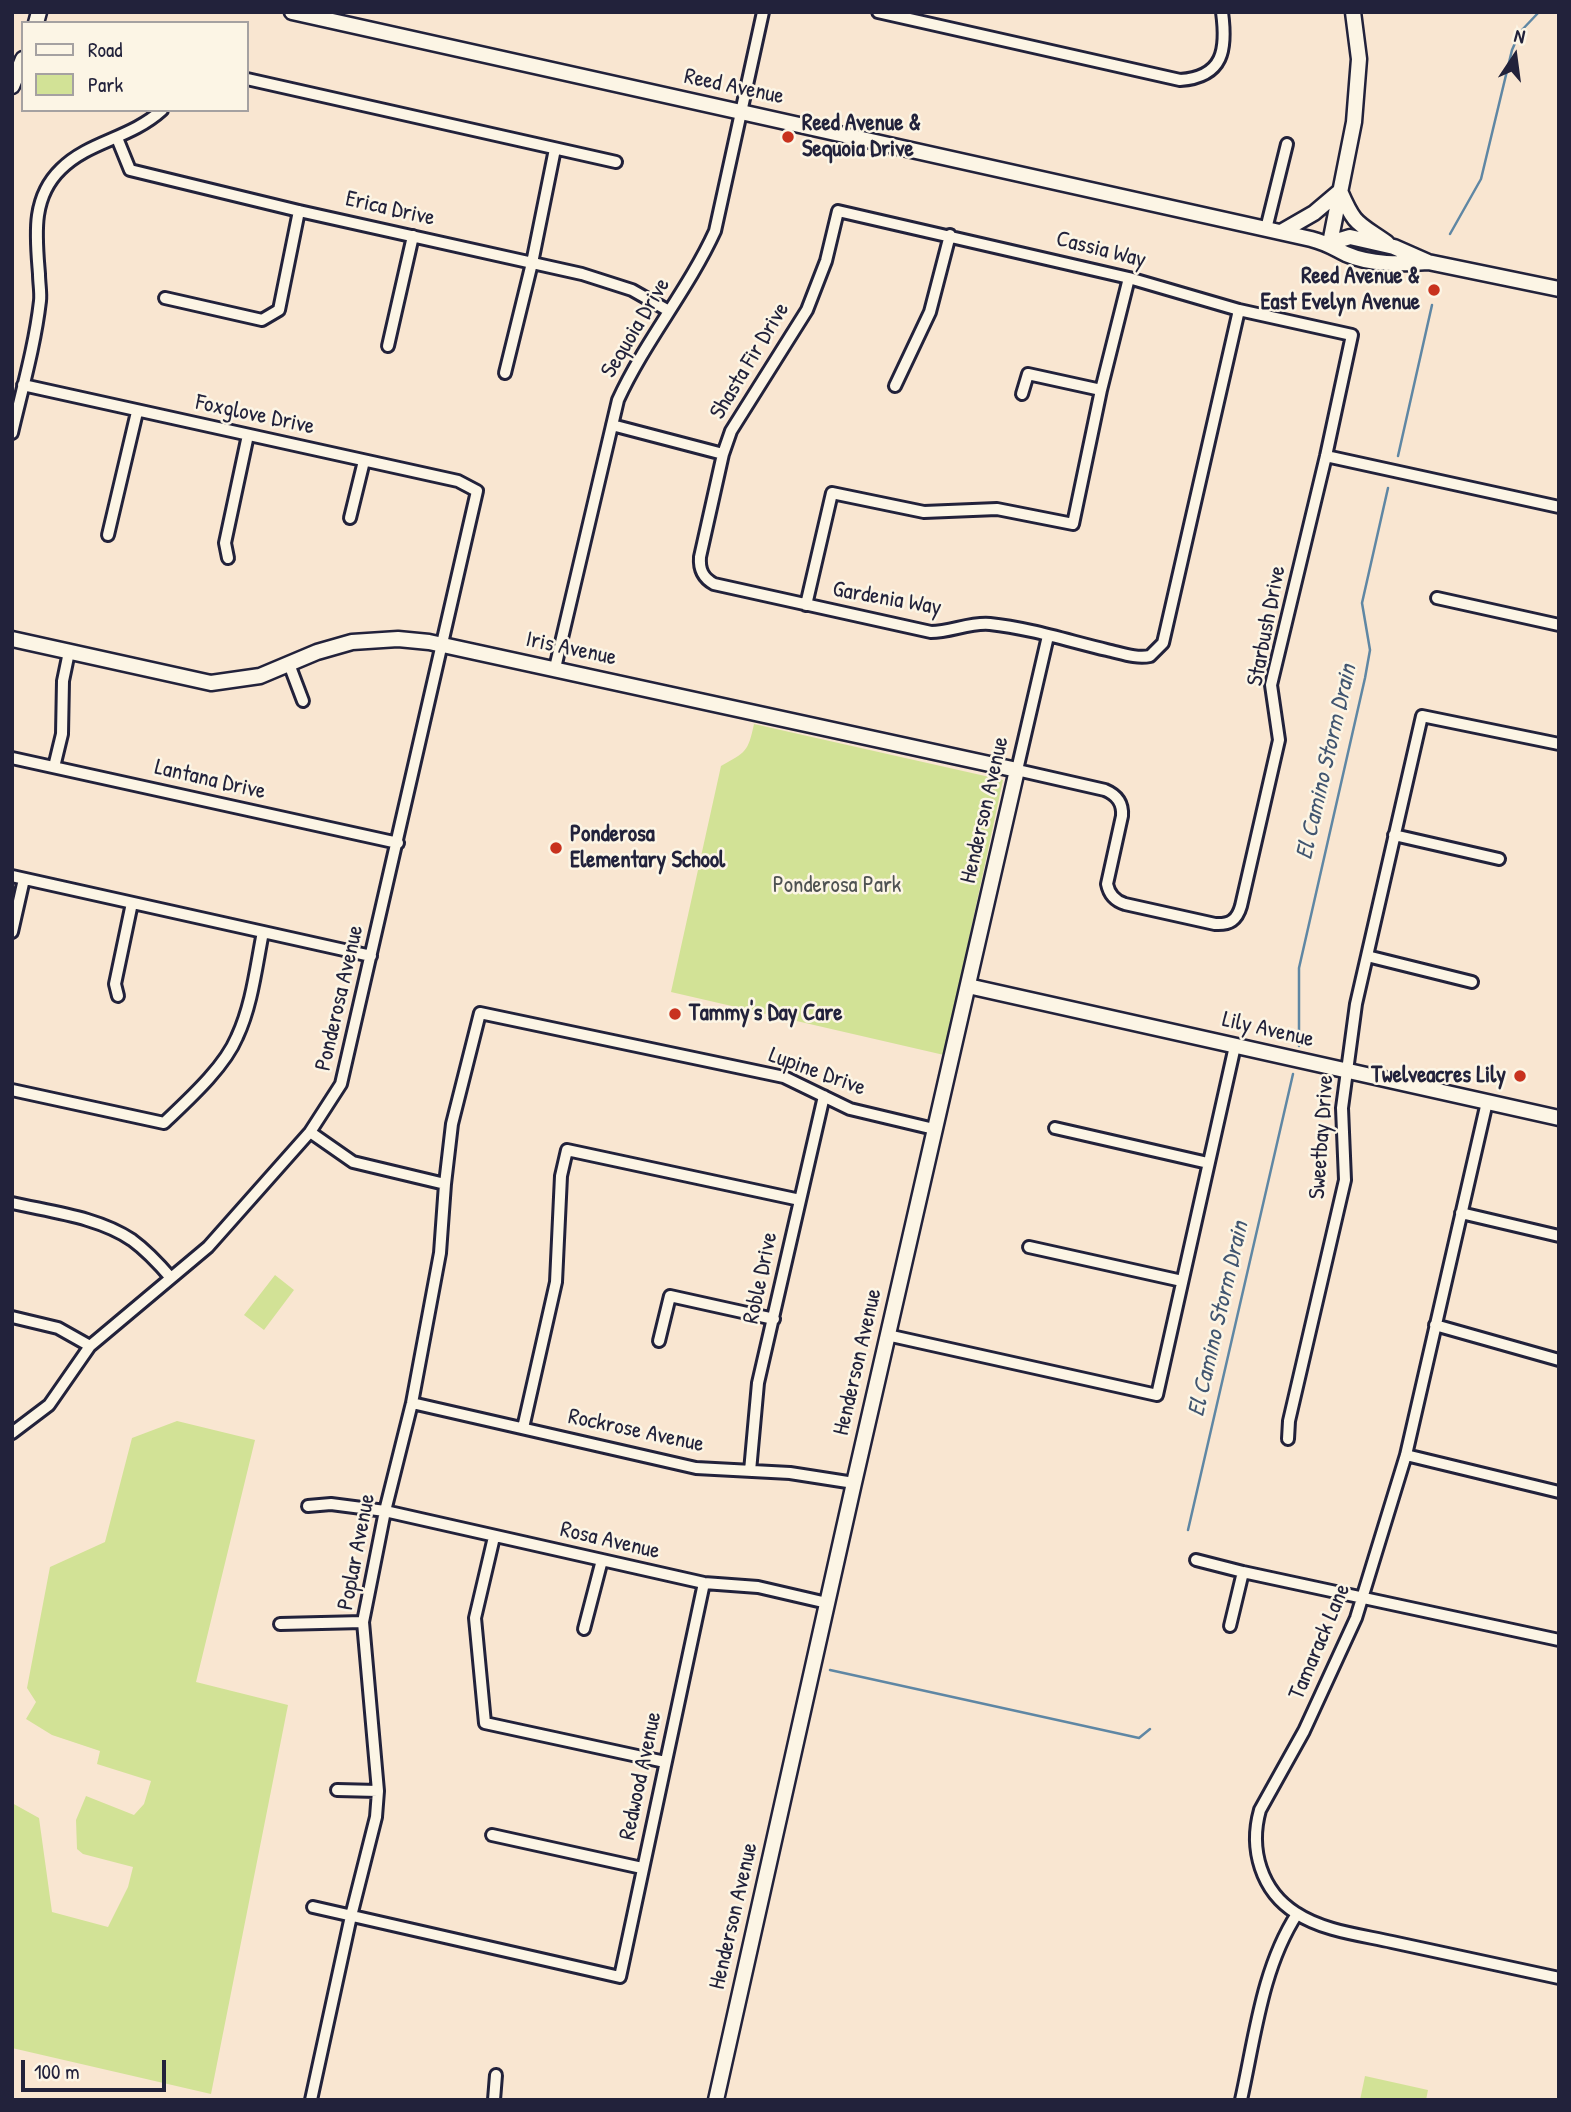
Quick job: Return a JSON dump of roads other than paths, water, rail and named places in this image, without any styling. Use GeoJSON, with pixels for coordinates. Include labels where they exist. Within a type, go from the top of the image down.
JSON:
{"type":"FeatureCollection","features":[{"type":"Feature","properties":{"kind":"street","name":"Reed Avenue"},"geometry":{"type":"LineString","coordinates":[[292,12],[1330,243],[1347,254],[1391,264],[1428,262]]}},
{"type":"Feature","properties":{"kind":"street","name":"Sequoia Drive"},"geometry":{"type":"LineString","coordinates":[[555,668],[618,400],[629,377],[702,259],[715,231],[763,12]]}},
{"type":"Feature","properties":{"kind":"street"},"geometry":{"type":"LineString","coordinates":[[878,12],[1180,80],[1202,76],[1217,64],[1224,50],[1222,12]]}},
{"type":"Feature","properties":{"kind":"street"},"geometry":{"type":"LineString","coordinates":[[1330,243],[1354,122],[1359,59],[1353,12]]}},
{"type":"Feature","properties":{"kind":"street"},"geometry":{"type":"LineString","coordinates":[[12,86],[21,65]]}},
{"type":"Feature","properties":{"kind":"street"},"geometry":{"type":"LineString","coordinates":[[248,79],[616,162]]}},
{"type":"Feature","properties":{"kind":"street"},"geometry":{"type":"LineString","coordinates":[[12,433],[41,299],[36,222],[39,202],[59,170],[77,155],[148,123],[161,112]]}},
{"type":"Feature","properties":{"kind":"street","name":"Erica Drive"},"geometry":{"type":"LineString","coordinates":[[117,138],[130,170],[582,274],[632,290],[669,311]]}},
{"type":"Feature","properties":{"kind":"street"},"geometry":{"type":"LineString","coordinates":[[1266,229],[1287,144]]}},
{"type":"Feature","properties":{"kind":"street"},"geometry":{"type":"LineString","coordinates":[[505,373],[532,262],[555,149]]}},
{"type":"Feature","properties":{"kind":"street"},"geometry":{"type":"LineString","coordinates":[[1281,232],[1314,214],[1340,191]]}},
{"type":"Feature","properties":{"kind":"street"},"geometry":{"type":"LineString","coordinates":[[1340,191],[1351,216],[1359,225],[1394,247]]}},
{"type":"Feature","properties":{"kind":"street"},"geometry":{"type":"LineString","coordinates":[[165,298],[262,320],[279,310],[299,211]]}},
{"type":"Feature","properties":{"kind":"street","name":"Cassia Way"},"geometry":{"type":"LineString","coordinates":[[838,211],[1129,278],[1239,310],[1352,335]]}},
{"type":"Feature","properties":{"kind":"street","name":"Shasta Fir Drive"},"geometry":{"type":"LineString","coordinates":[[703,575],[700,557],[723,454],[736,421],[807,310],[826,261],[838,211]]}},
{"type":"Feature","properties":{"kind":"street"},"geometry":{"type":"LineString","coordinates":[[895,386],[930,312],[950,235]]}},
{"type":"Feature","properties":{"kind":"street"},"geometry":{"type":"LineString","coordinates":[[388,346],[412,236]]}},
{"type":"Feature","properties":{"kind":"street","name":"Reed Avenue"},"geometry":{"type":"LineString","coordinates":[[1330,243],[1350,237],[1394,247],[1428,262],[1559,289]]}},
{"type":"Feature","properties":{"kind":"street"},"geometry":{"type":"LineString","coordinates":[[806,605],[831,493],[924,512],[997,509],[1073,524],[1101,390],[1129,278]]}},
{"type":"Feature","properties":{"kind":"street","name":"Gardenia Way"},"geometry":{"type":"LineString","coordinates":[[703,575],[714,584],[931,632],[989,624],[1133,656],[1150,656],[1156,653],[1163,643],[1239,310]]}},
{"type":"Feature","properties":{"kind":"street","name":"Starbush Drive"},"geometry":{"type":"LineString","coordinates":[[1119,800],[1122,816],[1107,884],[1116,900],[1215,924],[1231,922],[1241,906],[1279,740],[1271,685],[1352,335]]}},
{"type":"Feature","properties":{"kind":"street"},"geometry":{"type":"LineString","coordinates":[[1022,394],[1028,374],[1101,390]]}},
{"type":"Feature","properties":{"kind":"street","name":"Foxglove Drive"},"geometry":{"type":"LineString","coordinates":[[23,385],[458,481],[477,491]]}},
{"type":"Feature","properties":{"kind":"street"},"geometry":{"type":"LineString","coordinates":[[108,535],[137,411]]}},
{"type":"Feature","properties":{"kind":"street"},"geometry":{"type":"LineString","coordinates":[[612,425],[723,454]]}},
{"type":"Feature","properties":{"kind":"street"},"geometry":{"type":"LineString","coordinates":[[228,558],[225,542],[247,435]]}},
{"type":"Feature","properties":{"kind":"street"},"geometry":{"type":"LineString","coordinates":[[1326,456],[1559,507]]}},
{"type":"Feature","properties":{"kind":"street"},"geometry":{"type":"LineString","coordinates":[[350,518],[364,461]]}},
{"type":"Feature","properties":{"kind":"street","name":"Ponderosa Avenue"},"geometry":{"type":"LineString","coordinates":[[12,1433],[49,1405],[90,1346],[208,1247],[310,1132],[341,1084],[477,491]]}},
{"type":"Feature","properties":{"kind":"street"},"geometry":{"type":"LineString","coordinates":[[1437,598],[1559,625]]}},
{"type":"Feature","properties":{"kind":"street","name":"Henderson Avenue"},"geometry":{"type":"LineString","coordinates":[[716,2100],[887,1335],[1048,636]]}},
{"type":"Feature","properties":{"kind":"street","name":"Iris Avenue"},"geometry":{"type":"LineString","coordinates":[[12,639],[211,683],[260,676],[317,652],[352,642],[398,639],[442,644],[1105,790],[1119,800]]}},
{"type":"Feature","properties":{"kind":"street"},"geometry":{"type":"LineString","coordinates":[[54,766],[61,734],[62,681],[69,652]]}},
{"type":"Feature","properties":{"kind":"street"},"geometry":{"type":"LineString","coordinates":[[289,664],[303,701]]}},
{"type":"Feature","properties":{"kind":"street","name":"Sweetbay Drive"},"geometry":{"type":"LineString","coordinates":[[1288,1438],[1289,1421],[1345,1180],[1342,1108],[1356,1004],[1422,716],[1559,744]]}},
{"type":"Feature","properties":{"kind":"street","name":"Lantana Drive"},"geometry":{"type":"LineString","coordinates":[[12,758],[398,843]]}},
{"type":"Feature","properties":{"kind":"street"},"geometry":{"type":"LineString","coordinates":[[1394,835],[1499,859]]}},
{"type":"Feature","properties":{"kind":"street"},"geometry":{"type":"LineString","coordinates":[[12,876],[371,956]]}},
{"type":"Feature","properties":{"kind":"street"},"geometry":{"type":"LineString","coordinates":[[12,932],[24,879]]}},
{"type":"Feature","properties":{"kind":"street"},"geometry":{"type":"LineString","coordinates":[[118,996],[115,984],[132,903]]}},
{"type":"Feature","properties":{"kind":"street"},"geometry":{"type":"LineString","coordinates":[[12,1090],[164,1123],[227,1055],[238,1037],[246,1013],[263,932]]}},
{"type":"Feature","properties":{"kind":"street"},"geometry":{"type":"LineString","coordinates":[[1367,956],[1472,982]]}},
{"type":"Feature","properties":{"kind":"street","name":"Lily Avenue"},"geometry":{"type":"LineString","coordinates":[[968,986],[1559,1118]]}},
{"type":"Feature","properties":{"kind":"street","name":"Lupine Drive"},"geometry":{"type":"LineString","coordinates":[[480,1013],[783,1077],[850,1109],[934,1129]]}},
{"type":"Feature","properties":{"kind":"street","name":"Poplar Avenue"},"geometry":{"type":"LineString","coordinates":[[311,2100],[351,1916],[376,1817],[378,1791],[363,1622],[385,1510],[412,1403],[440,1253],[452,1124],[480,1013]]}},
{"type":"Feature","properties":{"kind":"street"},"geometry":{"type":"LineString","coordinates":[[887,1335],[1157,1395],[1235,1046]]}},
{"type":"Feature","properties":{"kind":"street","name":"Roble Drive"},"geometry":{"type":"LineString","coordinates":[[750,1471],[758,1384],[824,1096]]}},
{"type":"Feature","properties":{"kind":"street","name":"Tamarack Lane"},"geometry":{"type":"LineString","coordinates":[[1487,1102],[1406,1455],[1356,1618],[1307,1726],[1260,1810],[1256,1824],[1258,1861],[1273,1893],[1297,1914],[1313,1922],[1356,1934],[1559,1978]]}},
{"type":"Feature","properties":{"kind":"street"},"geometry":{"type":"LineString","coordinates":[[1055,1128],[1208,1163]]}},
{"type":"Feature","properties":{"kind":"street"},"geometry":{"type":"LineString","coordinates":[[310,1132],[353,1161],[445,1184]]}},
{"type":"Feature","properties":{"kind":"street"},"geometry":{"type":"LineString","coordinates":[[523,1428],[556,1282],[561,1176],[567,1150],[800,1200]]}},
{"type":"Feature","properties":{"kind":"street"},"geometry":{"type":"LineString","coordinates":[[12,1203],[72,1217],[131,1239],[150,1254],[171,1278]]}},
{"type":"Feature","properties":{"kind":"street"},"geometry":{"type":"LineString","coordinates":[[1461,1213],[1559,1236]]}},
{"type":"Feature","properties":{"kind":"street"},"geometry":{"type":"LineString","coordinates":[[1029,1247],[1182,1281]]}},
{"type":"Feature","properties":{"kind":"street"},"geometry":{"type":"LineString","coordinates":[[659,1341],[670,1296],[774,1319]]}},
{"type":"Feature","properties":{"kind":"street"},"geometry":{"type":"LineString","coordinates":[[12,1317],[58,1328],[90,1346]]}},
{"type":"Feature","properties":{"kind":"street"},"geometry":{"type":"LineString","coordinates":[[1435,1325],[1559,1360]]}},
{"type":"Feature","properties":{"kind":"street","name":"Rockrose Avenue"},"geometry":{"type":"LineString","coordinates":[[412,1403],[696,1468],[803,1474],[854,1483]]}},
{"type":"Feature","properties":{"kind":"street"},"geometry":{"type":"LineString","coordinates":[[1406,1455],[1559,1492]]}},
{"type":"Feature","properties":{"kind":"street","name":"Rosa Avenue"},"geometry":{"type":"LineString","coordinates":[[308,1506],[331,1504],[385,1510],[704,1584],[758,1587],[827,1603]]}},
{"type":"Feature","properties":{"kind":"street"},"geometry":{"type":"LineString","coordinates":[[494,1536],[475,1618],[485,1723],[666,1762]]}},
{"type":"Feature","properties":{"kind":"street"},"geometry":{"type":"LineString","coordinates":[[584,1629],[601,1560]]}},
{"type":"Feature","properties":{"kind":"street"},"geometry":{"type":"LineString","coordinates":[[1196,1560],[1559,1640]]}},
{"type":"Feature","properties":{"kind":"street"},"geometry":{"type":"LineString","coordinates":[[1230,1626],[1243,1572]]}},
{"type":"Feature","properties":{"kind":"street","name":"Redwood Avenue"},"geometry":{"type":"LineString","coordinates":[[351,1916],[620,1977],[704,1584]]}},
{"type":"Feature","properties":{"kind":"street"},"geometry":{"type":"LineString","coordinates":[[280,1624],[363,1622]]}},
{"type":"Feature","properties":{"kind":"street"},"geometry":{"type":"LineString","coordinates":[[337,1790],[378,1791]]}},
{"type":"Feature","properties":{"kind":"street"},"geometry":{"type":"LineString","coordinates":[[492,1835],[642,1868]]}},
{"type":"Feature","properties":{"kind":"street"},"geometry":{"type":"LineString","coordinates":[[313,1906],[351,1916]]}},
{"type":"Feature","properties":{"kind":"street"},"geometry":{"type":"LineString","coordinates":[[1241,2100],[1271,1965],[1280,1942],[1297,1914]]}},
{"type":"Feature","properties":{"kind":"street"},"geometry":{"type":"LineString","coordinates":[[494,2100],[496,2075]]}},
{"type":"Feature","properties":{"kind":"waterway","name":"El Camino Storm Drain"},"geometry":{"type":"LineString","coordinates":[[1450,234],[1481,179],[1512,50],[1520,32],[1539,12]]}},
{"type":"Feature","properties":{"kind":"waterway","name":"El Camino Storm Drain"},"geometry":{"type":"LineString","coordinates":[[1398,456],[1432,305]]}},
{"type":"Feature","properties":{"kind":"waterway","name":"El Camino Storm Drain"},"geometry":{"type":"LineString","coordinates":[[1299,1046],[1299,968],[1365,678],[1370,650],[1362,603],[1388,488]]}},
{"type":"Feature","properties":{"kind":"waterway","name":"El Camino Storm Drain"},"geometry":{"type":"LineString","coordinates":[[1188,1530],[1293,1074]]}},
{"type":"Feature","properties":{"kind":"waterway","name":"El Camino Storm Drain"},"geometry":{"type":"LineString","coordinates":[[830,1670],[1139,1738],[1150,1729]]}},
{"type":"Feature","properties":{"kind":"place","name":"Reed Avenue & Sequoia Drive"},"geometry":{"type":"Point","coordinates":[788,137]}},
{"type":"Feature","properties":{"kind":"place","name":"Reed Avenue & East Evelyn Avenue"},"geometry":{"type":"Point","coordinates":[1434,290]}},
{"type":"Feature","properties":{"kind":"place","name":"Ponderosa Elementary School"},"geometry":{"type":"Point","coordinates":[556,848]}},
{"type":"Feature","properties":{"kind":"place","name":"Tammy's Day Care"},"geometry":{"type":"Point","coordinates":[675,1014]}},
{"type":"Feature","properties":{"kind":"place","name":"Twelveacres Lily"},"geometry":{"type":"Point","coordinates":[1520,1076]}},
{"type":"Feature","properties":{"kind":"park label","name":"Ponderosa Park"},"geometry":{"type":"Point","coordinates":[837,886]}}]}
